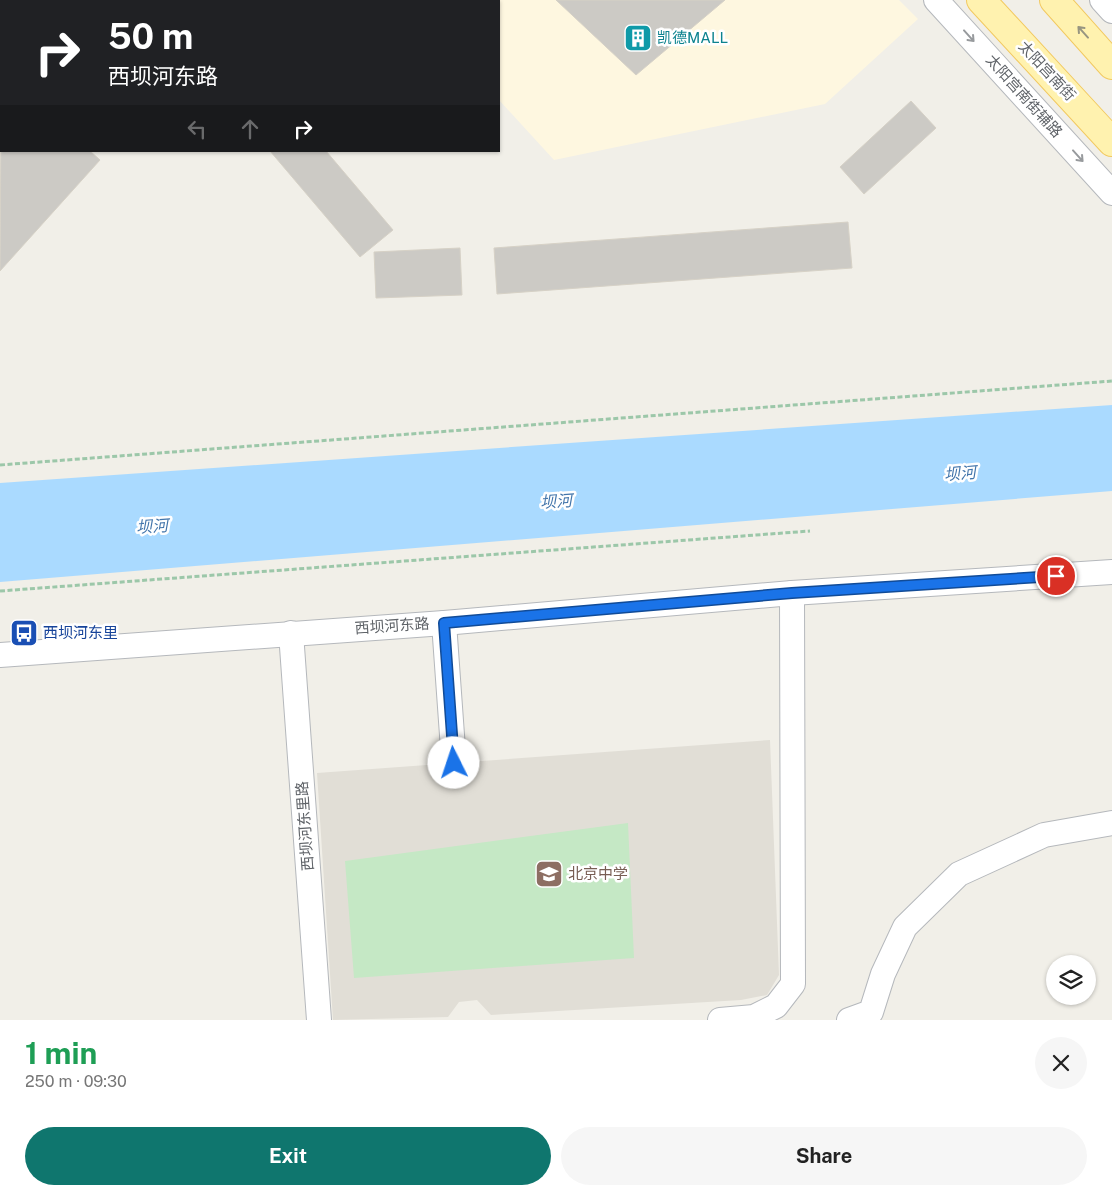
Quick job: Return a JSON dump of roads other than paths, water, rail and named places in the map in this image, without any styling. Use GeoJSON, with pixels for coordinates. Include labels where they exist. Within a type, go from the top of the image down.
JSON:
{"type":"FeatureCollection","features":[{"type":"Feature","properties":{"kind":"main road","name":"太阳宫南街"},"geometry":{"type":"LineString","coordinates":[[981,0],[1112,142]]}},
{"type":"Feature","properties":{"kind":"main road"},"geometry":{"type":"LineString","coordinates":[[1054,0],[1112,65]]}},
{"type":"Feature","properties":{"kind":"street","name":"太阳宫南街辅路"},"geometry":{"type":"LineString","coordinates":[[936,0],[1112,193]]}},
{"type":"Feature","properties":{"kind":"street"},"geometry":{"type":"LineString","coordinates":[[1102,0],[1112,10]]}},
{"type":"Feature","properties":{"kind":"street","name":"西坝河东路"},"geometry":{"type":"LineString","coordinates":[[0,655],[444,623],[792,593],[1112,572]]}},
{"type":"Feature","properties":{"kind":"street"},"geometry":{"type":"LineString","coordinates":[[720,1020],[754,1017],[776,1006],[793,984],[792,593]]}},
{"type":"Feature","properties":{"kind":"street"},"geometry":{"type":"LineString","coordinates":[[444,623],[454,763]]}},
{"type":"Feature","properties":{"kind":"street","name":"西坝河东里路"},"geometry":{"type":"LineString","coordinates":[[290,633],[318,1020]]}},
{"type":"Feature","properties":{"kind":"street"},"geometry":{"type":"LineString","coordinates":[[849,1020],[871,1012],[882,974],[905,927],[959,874],[1044,836],[1112,823]]}},
{"type":"Feature","properties":{"kind":"water","name":"坝河"},"geometry":{"type":"Polygon","coordinates":[[[1112,405],[1112,491],[0,582],[0,483],[1112,405]]]}},
{"type":"Feature","properties":{"kind":"place","name":"凯德MALL"},"geometry":{"type":"Point","coordinates":[638,38]}},
{"type":"Feature","properties":{"kind":"place","name":"西坝河东里"},"geometry":{"type":"Point","coordinates":[24,633]}},
{"type":"Feature","properties":{"kind":"place","name":"北京中学"},"geometry":{"type":"Point","coordinates":[549,874]}}]}
